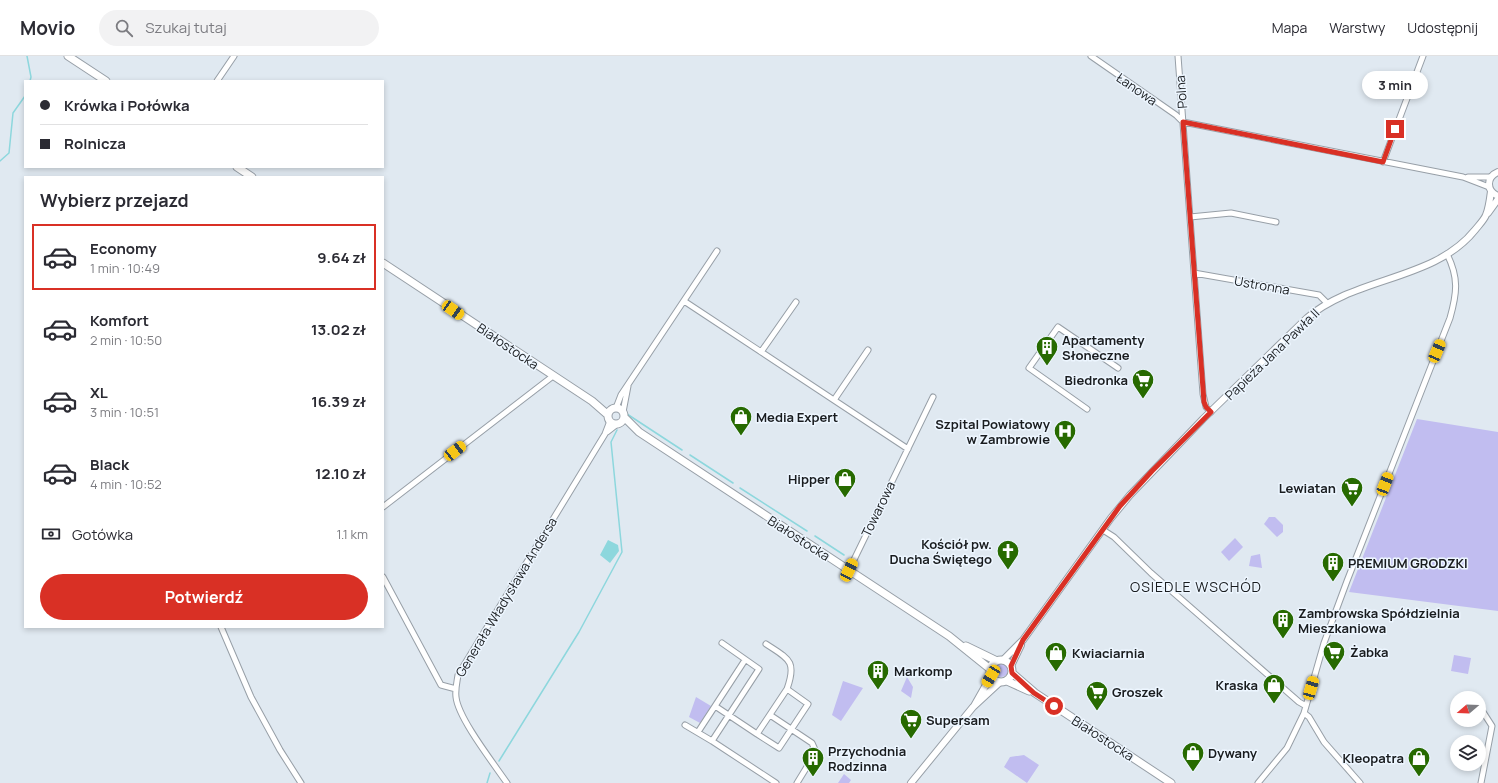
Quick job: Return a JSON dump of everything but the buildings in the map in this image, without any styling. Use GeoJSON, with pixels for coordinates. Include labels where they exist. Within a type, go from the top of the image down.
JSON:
{"type":"FeatureCollection","features":[{"type":"Feature","properties":{"kind":"main road"},"geometry":{"type":"LineString","coordinates":[[68,56],[104,80]]}},
{"type":"Feature","properties":{"kind":"main road"},"geometry":{"type":"LineString","coordinates":[[238,168],[250,176]]}},
{"type":"Feature","properties":{"kind":"main road","name":"Białostocka"},"geometry":{"type":"LineString","coordinates":[[384,264],[592,401],[613,422],[639,432],[959,643],[991,673]]}},
{"type":"Feature","properties":{"kind":"main road","name":"Białostocka"},"geometry":{"type":"LineString","coordinates":[[592,401],[615,409],[624,415],[639,432]]}},
{"type":"Feature","properties":{"kind":"main road"},"geometry":{"type":"LineString","coordinates":[[615,409],[610,411],[613,422],[622,422],[624,415]]}},
{"type":"Feature","properties":{"kind":"main road","name":"Białostocka"},"geometry":{"type":"LineString","coordinates":[[959,643],[1000,660]]}},
{"type":"Feature","properties":{"kind":"main road"},"geometry":{"type":"LineString","coordinates":[[1000,660],[1009,663],[1012,669],[1009,679],[1003,682],[993,679],[991,673],[994,663],[1000,660]]}},
{"type":"Feature","properties":{"kind":"main road","name":"Białostocka"},"geometry":{"type":"LineString","coordinates":[[1012,669],[1034,693]]}},
{"type":"Feature","properties":{"kind":"main road","name":"Białostocka"},"geometry":{"type":"LineString","coordinates":[[1003,682],[1034,693],[1171,783]]}},
{"type":"Feature","properties":{"kind":"street"},"geometry":{"type":"LineString","coordinates":[[218,80],[234,56]]}},
{"type":"Feature","properties":{"kind":"street","name":"Łanowa"},"geometry":{"type":"LineString","coordinates":[[1091,56],[1176,115],[1183,122]]}},
{"type":"Feature","properties":{"kind":"street","name":"Polna"},"geometry":{"type":"LineString","coordinates":[[1178,56],[1204,402],[1206,407],[1211,412]]}},
{"type":"Feature","properties":{"kind":"street"},"geometry":{"type":"LineString","coordinates":[[1383,162],[1423,56]]}},
{"type":"Feature","properties":{"kind":"street"},"geometry":{"type":"LineString","coordinates":[[1183,122],[1463,177],[1491,177],[1498,172]]}},
{"type":"Feature","properties":{"kind":"street"},"geometry":{"type":"LineString","coordinates":[[1463,177],[1490,189],[1498,196]]}},
{"type":"Feature","properties":{"kind":"street","name":"Papieża Jana Pawła II"},"geometry":{"type":"LineString","coordinates":[[1000,660],[1023,640],[1130,495],[1211,412],[1307,318],[1327,303],[1424,266],[1447,254],[1472,234],[1486,216],[1491,177]]}},
{"type":"Feature","properties":{"kind":"street"},"geometry":{"type":"LineString","coordinates":[[1486,216],[1498,200]]}},
{"type":"Feature","properties":{"kind":"street"},"geometry":{"type":"LineString","coordinates":[[1190,217],[1231,213],[1276,222]]}},
{"type":"Feature","properties":{"kind":"street"},"geometry":{"type":"LineString","coordinates":[[615,409],[621,395],[717,251]]}},
{"type":"Feature","properties":{"kind":"street"},"geometry":{"type":"LineString","coordinates":[[1258,783],[1287,748],[1304,713],[1324,643],[1341,596],[1450,318],[1456,298],[1457,281],[1454,268],[1447,254]]}},
{"type":"Feature","properties":{"kind":"street","name":"Ustronna"},"geometry":{"type":"LineString","coordinates":[[1194,273],[1319,295],[1327,303]]}},
{"type":"Feature","properties":{"kind":"street"},"geometry":{"type":"LineString","coordinates":[[684,301],[908,449]]}},
{"type":"Feature","properties":{"kind":"street"},"geometry":{"type":"LineString","coordinates":[[761,352],[796,302]]}},
{"type":"Feature","properties":{"kind":"street"},"geometry":{"type":"LineString","coordinates":[[1086,409],[1029,368],[1058,327],[1118,368]]}},
{"type":"Feature","properties":{"kind":"street"},"geometry":{"type":"LineString","coordinates":[[834,400],[868,350]]}},
{"type":"Feature","properties":{"kind":"street"},"geometry":{"type":"LineString","coordinates":[[384,506],[553,376]]}},
{"type":"Feature","properties":{"kind":"street"},"geometry":{"type":"LineString","coordinates":[[624,415],[629,384]]}},
{"type":"Feature","properties":{"kind":"street","name":"Towarowa"},"geometry":{"type":"LineString","coordinates":[[849,570],[933,397]]}},
{"type":"Feature","properties":{"kind":"street","name":"Generała Władysława Andersa"},"geometry":{"type":"LineString","coordinates":[[507,783],[486,753],[459,708],[456,698],[458,675],[613,422]]}},
{"type":"Feature","properties":{"kind":"street"},"geometry":{"type":"LineString","coordinates":[[1103,530],[1114,537],[1151,573],[1299,702],[1306,706]]}},
{"type":"Feature","properties":{"kind":"street"},"geometry":{"type":"LineString","coordinates":[[384,579],[442,685],[456,688]]}},
{"type":"Feature","properties":{"kind":"street"},"geometry":{"type":"LineString","coordinates":[[221,628],[251,697],[280,750],[301,783]]}},
{"type":"Feature","properties":{"kind":"street","name":"Papieża Jana Pawła II"},"geometry":{"type":"LineString","coordinates":[[1012,669],[1023,640]]}},
{"type":"Feature","properties":{"kind":"street"},"geometry":{"type":"LineString","coordinates":[[712,741],[759,669],[722,643]]}},
{"type":"Feature","properties":{"kind":"street"},"geometry":{"type":"LineString","coordinates":[[757,734],[787,689],[791,676],[791,663],[784,656],[766,644]]}},
{"type":"Feature","properties":{"kind":"street"},"geometry":{"type":"LineString","coordinates":[[698,732],[745,660]]}},
{"type":"Feature","properties":{"kind":"street"},"geometry":{"type":"LineString","coordinates":[[973,707],[991,673]]}},
{"type":"Feature","properties":{"kind":"street"},"geometry":{"type":"LineString","coordinates":[[911,783],[973,707],[1003,682]]}},
{"type":"Feature","properties":{"kind":"street"},"geometry":{"type":"LineString","coordinates":[[715,706],[779,748],[808,704],[787,689]]}},
{"type":"Feature","properties":{"kind":"street"},"geometry":{"type":"LineString","coordinates":[[1304,713],[1310,717],[1324,742],[1360,783]]}},
{"type":"Feature","properties":{"kind":"street"},"geometry":{"type":"LineString","coordinates":[[770,715],[812,743],[816,752],[797,783]]}},
{"type":"Feature","properties":{"kind":"street"},"geometry":{"type":"LineString","coordinates":[[1481,783],[1492,726],[1486,717]]}},
{"type":"Feature","properties":{"kind":"street"},"geometry":{"type":"LineString","coordinates":[[685,725],[776,783]]}},
{"type":"Feature","properties":{"kind":"shaded area"},"geometry":{"type":"Polygon","coordinates":[[[1417,419],[1498,432],[1498,611],[1349,592],[1417,419]]]}},
{"type":"Feature","properties":{"kind":"shaded area"},"geometry":{"type":"Polygon","coordinates":[[[1269,517],[1275,517],[1283,525],[1283,532],[1277,537],[1264,524],[1269,517]]]}},
{"type":"Feature","properties":{"kind":"shaded area"},"geometry":{"type":"Polygon","coordinates":[[[1235,538],[1243,547],[1229,561],[1221,552],[1235,538]]]}},
{"type":"Feature","properties":{"kind":"shaded area"},"geometry":{"type":"Polygon","coordinates":[[[1260,554],[1262,568],[1249,566],[1251,556],[1260,554]]]}},
{"type":"Feature","properties":{"kind":"shaded area"},"geometry":{"type":"Polygon","coordinates":[[[1454,655],[1471,658],[1468,674],[1451,671],[1454,655]]]}},
{"type":"Feature","properties":{"kind":"shaded area"},"geometry":{"type":"Polygon","coordinates":[[[1001,663],[1006,665],[1008,670],[1006,675],[1001,677],[996,675],[994,670],[996,665],[1001,663]]]}},
{"type":"Feature","properties":{"kind":"shaded area"},"geometry":{"type":"Polygon","coordinates":[[[907,677],[913,687],[911,698],[901,691],[907,677]]]}},
{"type":"Feature","properties":{"kind":"shaded area"},"geometry":{"type":"Polygon","coordinates":[[[843,681],[863,688],[841,721],[832,715],[843,681]]]}},
{"type":"Feature","properties":{"kind":"shaded area"},"geometry":{"type":"Polygon","coordinates":[[[696,697],[711,706],[700,723],[689,717],[696,697]]]}},
{"type":"Feature","properties":{"kind":"shaded area"},"geometry":{"type":"Polygon","coordinates":[[[1024,755],[1039,765],[1027,783],[1004,767],[1010,757],[1024,755]]]}},
{"type":"Feature","properties":{"kind":"shaded area"},"geometry":{"type":"Polygon","coordinates":[[[844,774],[851,780],[849,783],[838,783],[844,774]]]}},
{"type":"Feature","properties":{"kind":"water"},"geometry":{"type":"Polygon","coordinates":[[[608,540],[618,545],[619,551],[610,563],[600,555],[608,540]]]}},
{"type":"Feature","properties":{"kind":"waterway"},"geometry":{"type":"LineString","coordinates":[[27,56],[30,80]]}},
{"type":"Feature","properties":{"kind":"waterway"},"geometry":{"type":"LineString","coordinates":[[0,161],[9,153],[13,113],[24,97]]}},
{"type":"Feature","properties":{"kind":"waterway"},"geometry":{"type":"LineString","coordinates":[[627,414],[682,450]]}},
{"type":"Feature","properties":{"kind":"waterway"},"geometry":{"type":"LineString","coordinates":[[499,761],[579,632],[622,552],[611,442],[617,430]]}},
{"type":"Feature","properties":{"kind":"waterway"},"geometry":{"type":"LineString","coordinates":[[690,455],[733,483]]}},
{"type":"Feature","properties":{"kind":"waterway"},"geometry":{"type":"LineString","coordinates":[[740,488],[807,531]]}},
{"type":"Feature","properties":{"kind":"waterway"},"geometry":{"type":"LineString","coordinates":[[815,536],[844,555]]}},
{"type":"Feature","properties":{"kind":"waterway"},"geometry":{"type":"LineString","coordinates":[[487,783],[490,773]]}},
{"type":"Feature","properties":{"kind":"place","name":"Apartamenty Słoneczne"},"geometry":{"type":"Point","coordinates":[1047,366]}},
{"type":"Feature","properties":{"kind":"place","name":"Biedronka"},"geometry":{"type":"Point","coordinates":[1143,400]}},
{"type":"Feature","properties":{"kind":"place","name":"Media Expert"},"geometry":{"type":"Point","coordinates":[741,436]}},
{"type":"Feature","properties":{"kind":"place","name":"Szpital Powiatowy w Zambrowie"},"geometry":{"type":"Point","coordinates":[1065,450]}},
{"type":"Feature","properties":{"kind":"place","name":"Hipper"},"geometry":{"type":"Point","coordinates":[845,498]}},
{"type":"Feature","properties":{"kind":"place","name":"Lewiatan"},"geometry":{"type":"Point","coordinates":[1352,508]}},
{"type":"Feature","properties":{"kind":"place","name":"Kościół pw. Ducha Świętego"},"geometry":{"type":"Point","coordinates":[1008,570]}},
{"type":"Feature","properties":{"kind":"place","name":"PREMIUM GRODZKI"},"geometry":{"type":"Point","coordinates":[1333,582]}},
{"type":"Feature","properties":{"kind":"place","name":"Zambrowska Spółdzielnia Mieszkaniowa"},"geometry":{"type":"Point","coordinates":[1283,640]}},
{"type":"Feature","properties":{"kind":"place","name":"Kwiaciarnia"},"geometry":{"type":"Point","coordinates":[1056,672]}},
{"type":"Feature","properties":{"kind":"place","name":"Żabka"},"geometry":{"type":"Point","coordinates":[1334,672]}},
{"type":"Feature","properties":{"kind":"place","name":"Markomp"},"geometry":{"type":"Point","coordinates":[878,690]}},
{"type":"Feature","properties":{"kind":"place","name":"Kraska"},"geometry":{"type":"Point","coordinates":[1274,704]}},
{"type":"Feature","properties":{"kind":"place","name":"Groszek"},"geometry":{"type":"Point","coordinates":[1097,712]}},
{"type":"Feature","properties":{"kind":"place","name":"Supersam"},"geometry":{"type":"Point","coordinates":[911,740]}},
{"type":"Feature","properties":{"kind":"place","name":"Dywany"},"geometry":{"type":"Point","coordinates":[1193,772]}},
{"type":"Feature","properties":{"kind":"place","name":"Przychodnia Rodzinna"},"geometry":{"type":"Point","coordinates":[813,778]}},
{"type":"Feature","properties":{"kind":"place","name":"Kleopatra"},"geometry":{"type":"Point","coordinates":[1419,778]}},
{"type":"Feature","properties":{"kind":"district","name":"OSIEDLE WSCHÓD"},"geometry":{"type":"Point","coordinates":[1196,586]}},
{"type":"Feature","properties":{"kind":"route"},"geometry":{"type":"LineString","coordinates":[[1054,706],[1034,693],[1012,673],[1011,666],[1023,640],[1120,506],[1152,471],[1211,412],[1206,407],[1204,402],[1183,122],[1383,162],[1395,129]]}}]}
